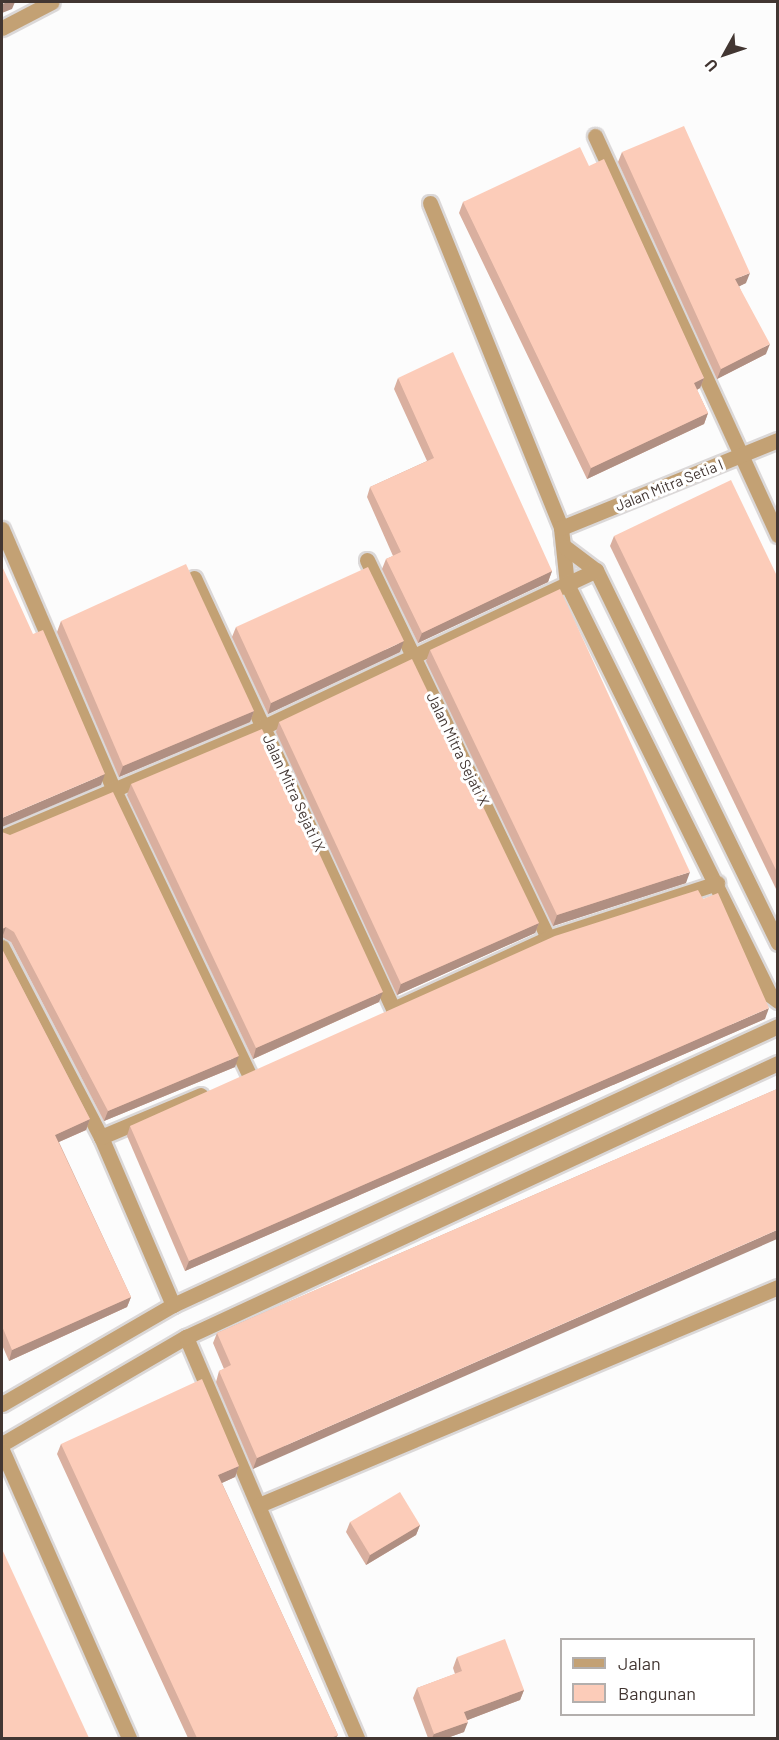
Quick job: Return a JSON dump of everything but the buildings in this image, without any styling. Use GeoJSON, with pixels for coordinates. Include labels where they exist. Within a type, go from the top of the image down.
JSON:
{"type":"FeatureCollection","features":[{"type":"Feature","properties":{"kind":"street"},"geometry":{"type":"LineString","coordinates":[[2,28],[52,2]]}},
{"type":"Feature","properties":{"kind":"street"},"geometry":{"type":"LineString","coordinates":[[595,136],[744,455],[777,535]]}},
{"type":"Feature","properties":{"kind":"street"},"geometry":{"type":"LineString","coordinates":[[430,203],[561,528],[565,547],[567,584],[717,883],[770,995],[777,1001]]}},
{"type":"Feature","properties":{"kind":"street","name":"Jalan Mitra Setia I"},"geometry":{"type":"LineString","coordinates":[[561,528],[777,440]]}},
{"type":"Feature","properties":{"kind":"street"},"geometry":{"type":"LineString","coordinates":[[2,529],[114,790],[249,1074]]}},
{"type":"Feature","properties":{"kind":"street"},"geometry":{"type":"LineString","coordinates":[[565,547],[596,570],[777,943]]}},
{"type":"Feature","properties":{"kind":"street","name":"Jalan Mitra Sejati X"},"geometry":{"type":"LineString","coordinates":[[367,560],[548,938]]}},
{"type":"Feature","properties":{"kind":"street"},"geometry":{"type":"LineString","coordinates":[[2,837],[264,727],[412,653],[596,570]]}},
{"type":"Feature","properties":{"kind":"street","name":"Jalan Mitra Sejati IX"},"geometry":{"type":"LineString","coordinates":[[194,578],[393,1009]]}},
{"type":"Feature","properties":{"kind":"street"},"geometry":{"type":"LineString","coordinates":[[373,1018],[548,938],[717,883]]}},
{"type":"Feature","properties":{"kind":"street"},"geometry":{"type":"LineString","coordinates":[[2,947],[100,1137],[173,1305]]}},
{"type":"Feature","properties":{"kind":"street"},"geometry":{"type":"LineString","coordinates":[[2,1404],[173,1305],[777,1026]]}},
{"type":"Feature","properties":{"kind":"street"},"geometry":{"type":"LineString","coordinates":[[2,1444],[186,1337],[777,1063]]}},
{"type":"Feature","properties":{"kind":"street"},"geometry":{"type":"LineString","coordinates":[[100,1137],[270,1065]]}},
{"type":"Feature","properties":{"kind":"street"},"geometry":{"type":"LineString","coordinates":[[259,1505],[777,1287]]}},
{"type":"Feature","properties":{"kind":"street"},"geometry":{"type":"LineString","coordinates":[[186,1337],[357,1738]]}},
{"type":"Feature","properties":{"kind":"street"},"geometry":{"type":"LineString","coordinates":[[2,1450],[129,1738]]}}]}
